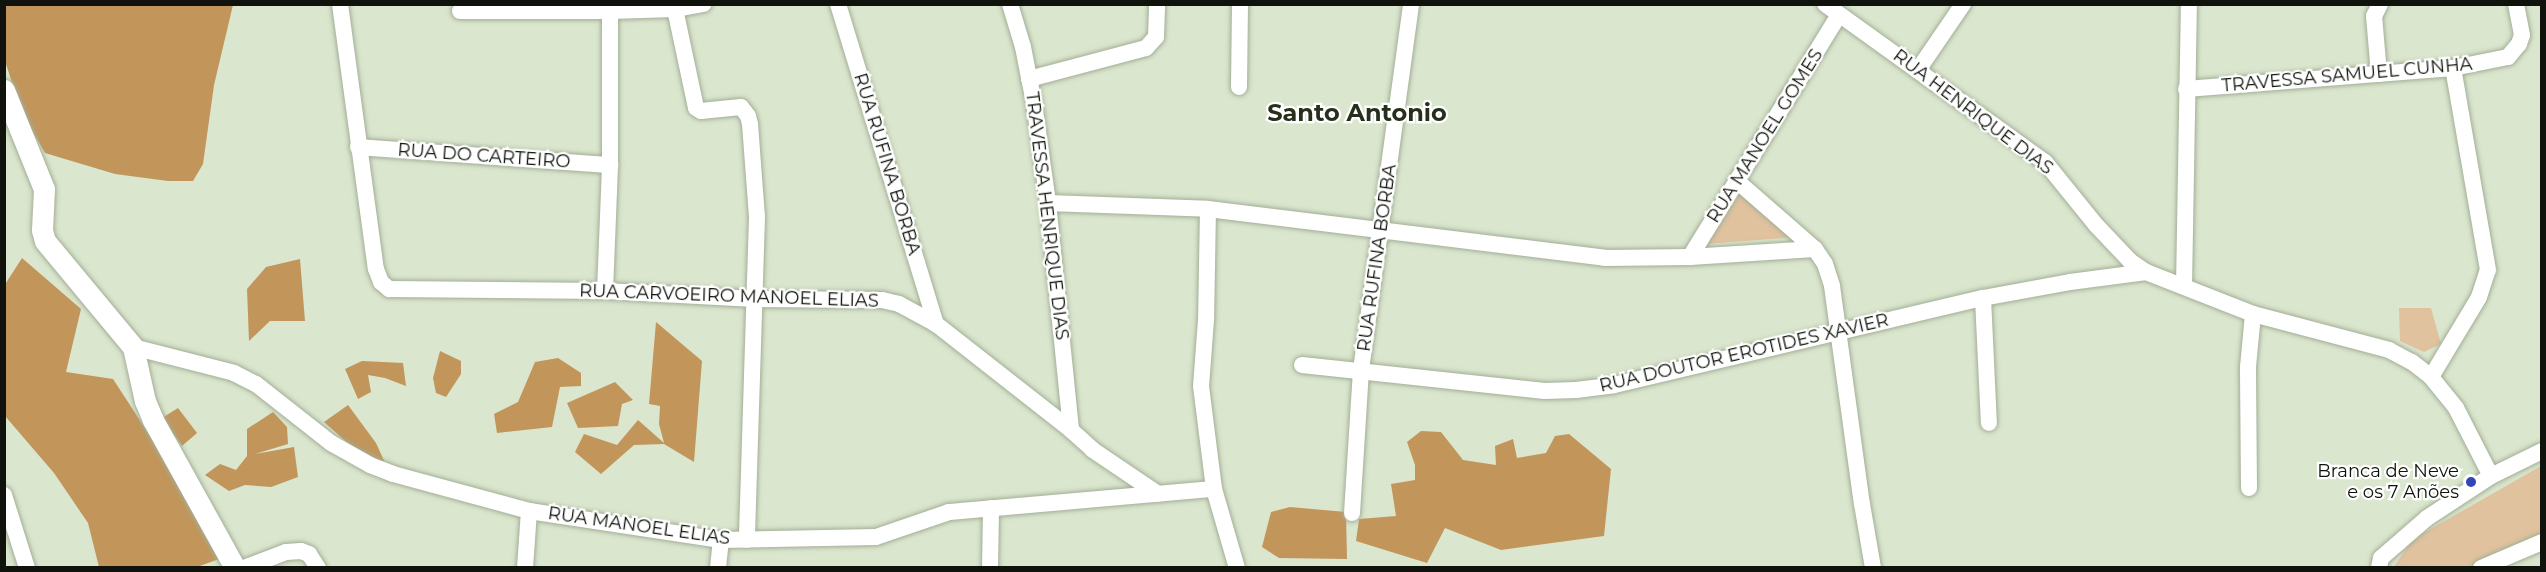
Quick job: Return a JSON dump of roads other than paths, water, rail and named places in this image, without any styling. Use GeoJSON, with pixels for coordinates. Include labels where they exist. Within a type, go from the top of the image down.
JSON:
{"type":"FeatureCollection","features":[{"type":"Feature","properties":{"kind":"street","name":"RUA CARVOEIRO MANOEL ELIAS"},"geometry":{"type":"LineString","coordinates":[[340,4],[376,269],[381,282],[389,290],[605,291],[755,298],[882,300],[914,310],[936,324],[1071,430],[1093,450],[1158,494]]}},
{"type":"Feature","properties":{"kind":"street"},"geometry":{"type":"LineString","coordinates":[[460,11],[675,9],[704,4]]}},
{"type":"Feature","properties":{"kind":"street","name":"RUA RUFINA BORBA"},"geometry":{"type":"LineString","coordinates":[[838,4],[936,324]]}},
{"type":"Feature","properties":{"kind":"street","name":"TRAVESSA HENRIQUE DIAS"},"geometry":{"type":"LineString","coordinates":[[1010,4],[1029,79],[1048,203],[1071,430]]}},
{"type":"Feature","properties":{"kind":"street"},"geometry":{"type":"LineString","coordinates":[[1029,79],[1146,48],[1155,37],[1158,4]]}},
{"type":"Feature","properties":{"kind":"street"},"geometry":{"type":"LineString","coordinates":[[1239,87],[1240,4]]}},
{"type":"Feature","properties":{"kind":"street","name":"RUA RUFINA BORBA"},"geometry":{"type":"LineString","coordinates":[[1352,513],[1361,370],[1411,4]]}},
{"type":"Feature","properties":{"kind":"street","name":"RUA HENRIQUE DIAS"},"geometry":{"type":"LineString","coordinates":[[1825,4],[2045,162],[2117,248],[2146,272],[2253,314],[2389,350],[2412,362],[2430,377],[2456,408],[2491,476]]}},
{"type":"Feature","properties":{"kind":"street"},"geometry":{"type":"LineString","coordinates":[[1918,70],[1963,4]]}},
{"type":"Feature","properties":{"kind":"street"},"geometry":{"type":"LineString","coordinates":[[2184,286],[2189,4]]}},
{"type":"Feature","properties":{"kind":"street"},"geometry":{"type":"LineString","coordinates":[[2379,74],[2374,16],[2380,4]]}},
{"type":"Feature","properties":{"kind":"street","name":"TRAVESSA SAMUEL CUNHA"},"geometry":{"type":"LineString","coordinates":[[2186,89],[2453,68],[2508,57],[2519,44],[2522,35],[2516,4]]}},
{"type":"Feature","properties":{"kind":"street"},"geometry":{"type":"LineString","coordinates":[[605,291],[610,165],[610,8]]}},
{"type":"Feature","properties":{"kind":"street"},"geometry":{"type":"LineString","coordinates":[[675,9],[696,108],[701,111],[741,107],[748,116],[757,217],[747,540]]}},
{"type":"Feature","properties":{"kind":"street","name":"RUA MANOEL GOMES"},"geometry":{"type":"LineString","coordinates":[[1690,257],[1839,15]]}},
{"type":"Feature","properties":{"kind":"street"},"geometry":{"type":"LineString","coordinates":[[2430,377],[2479,297],[2488,270],[2453,68]]}},
{"type":"Feature","properties":{"kind":"street"},"geometry":{"type":"LineString","coordinates":[[4,90],[44,189],[42,230],[45,241],[133,347],[145,401],[153,420],[235,567]]}},
{"type":"Feature","properties":{"kind":"street","name":"RUA DO CARTEIRO"},"geometry":{"type":"LineString","coordinates":[[358,147],[610,165]]}},
{"type":"Feature","properties":{"kind":"street"},"geometry":{"type":"LineString","coordinates":[[1737,180],[1815,249],[1825,264],[1832,286],[1873,567]]}},
{"type":"Feature","properties":{"kind":"street"},"geometry":{"type":"LineString","coordinates":[[1048,203],[1208,209],[1605,258],[1690,257],[1815,249]]}},
{"type":"Feature","properties":{"kind":"street"},"geometry":{"type":"LineString","coordinates":[[1208,209],[1206,320],[1201,386],[1214,489],[1237,567]]}},
{"type":"Feature","properties":{"kind":"street","name":"RUA DOUTOR EROTIDES XAVIER"},"geometry":{"type":"LineString","coordinates":[[1302,365],[1545,391],[1576,390],[1614,385],[1983,298],[2080,280],[2146,272]]}},
{"type":"Feature","properties":{"kind":"street"},"geometry":{"type":"LineString","coordinates":[[1983,298],[1989,423]]}},
{"type":"Feature","properties":{"kind":"street"},"geometry":{"type":"LineString","coordinates":[[2249,488],[2248,367],[2253,314]]}},
{"type":"Feature","properties":{"kind":"street","name":"RUA MANOEL ELIAS"},"geometry":{"type":"LineString","coordinates":[[133,347],[234,373],[256,384],[331,442],[370,465],[393,474],[529,511],[721,540],[876,537],[949,512],[1214,489]]}},
{"type":"Feature","properties":{"kind":"street"},"geometry":{"type":"LineString","coordinates":[[2379,567],[2381,558],[2403,537],[2491,476],[2541,452]]}},
{"type":"Feature","properties":{"kind":"street"},"geometry":{"type":"LineString","coordinates":[[4,495],[27,567]]}},
{"type":"Feature","properties":{"kind":"street"},"geometry":{"type":"LineString","coordinates":[[990,567],[991,508]]}},
{"type":"Feature","properties":{"kind":"street"},"geometry":{"type":"LineString","coordinates":[[525,567],[529,511]]}},
{"type":"Feature","properties":{"kind":"street"},"geometry":{"type":"LineString","coordinates":[[718,567],[721,540]]}},
{"type":"Feature","properties":{"kind":"street"},"geometry":{"type":"LineString","coordinates":[[2481,567],[2541,542]]}},
{"type":"Feature","properties":{"kind":"street"},"geometry":{"type":"LineString","coordinates":[[244,567],[294,551],[309,554],[318,567]]}},
{"type":"Feature","properties":{"kind":"place","name":"Branca de Neve e os 7 Anões"},"geometry":{"type":"Point","coordinates":[2471,482]}},
{"type":"Feature","properties":{"kind":"district","name":"Santo Antonio"},"geometry":{"type":"Point","coordinates":[1357,113]}}]}
